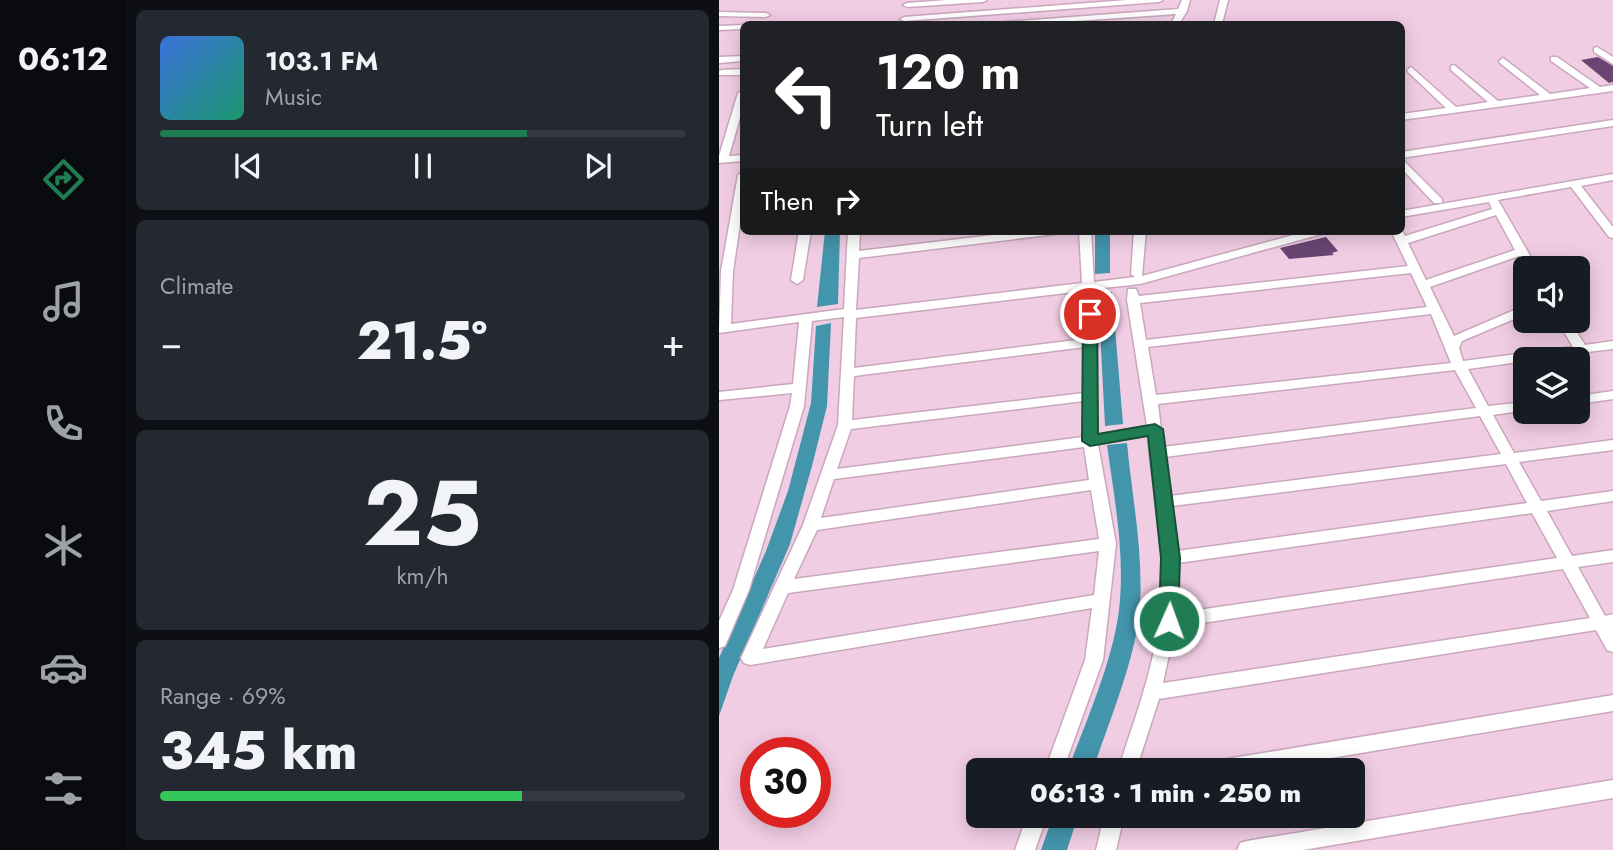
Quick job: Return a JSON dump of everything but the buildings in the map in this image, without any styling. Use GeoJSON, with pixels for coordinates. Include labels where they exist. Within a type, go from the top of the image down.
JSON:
{"type":"FeatureCollection","features":[{"type":"Feature","properties":{"kind":"street"},"geometry":{"type":"LineString","coordinates":[[904,21],[908,3],[983,0]]}},
{"type":"Feature","properties":{"kind":"street"},"geometry":{"type":"LineString","coordinates":[[916,21],[1159,0]]}},
{"type":"Feature","properties":{"kind":"street"},"geometry":{"type":"LineString","coordinates":[[1177,21],[1186,0]]}},
{"type":"Feature","properties":{"kind":"street"},"geometry":{"type":"LineString","coordinates":[[1219,21],[1224,0]]}},
{"type":"Feature","properties":{"kind":"street"},"geometry":{"type":"LineString","coordinates":[[1046,21],[1183,11]]}},
{"type":"Feature","properties":{"kind":"street"},"geometry":{"type":"LineString","coordinates":[[719,15],[766,15]]}},
{"type":"Feature","properties":{"kind":"street"},"geometry":{"type":"LineString","coordinates":[[719,28],[740,27]]}},
{"type":"Feature","properties":{"kind":"street"},"geometry":{"type":"LineString","coordinates":[[1597,50],[1613,61]]}},
{"type":"Feature","properties":{"kind":"street"},"geometry":{"type":"LineString","coordinates":[[719,60],[740,59]]}},
{"type":"Feature","properties":{"kind":"street"},"geometry":{"type":"LineString","coordinates":[[1554,59],[1597,90]]}},
{"type":"Feature","properties":{"kind":"street"},"geometry":{"type":"LineString","coordinates":[[1502,61],[1549,97]]}},
{"type":"Feature","properties":{"kind":"street"},"geometry":{"type":"LineString","coordinates":[[1454,68],[1496,104]]}},
{"type":"Feature","properties":{"kind":"street"},"geometry":{"type":"LineString","coordinates":[[1411,70],[1454,110]]}},
{"type":"Feature","properties":{"kind":"street"},"geometry":{"type":"LineString","coordinates":[[723,73],[740,72]]}},
{"type":"Feature","properties":{"kind":"street"},"geometry":{"type":"LineString","coordinates":[[1405,114],[1454,110],[1613,88]]}},
{"type":"Feature","properties":{"kind":"street"},"geometry":{"type":"LineString","coordinates":[[740,102],[721,159],[740,158]]}},
{"type":"Feature","properties":{"kind":"street"},"geometry":{"type":"LineString","coordinates":[[1405,154],[1613,123]]}},
{"type":"Feature","properties":{"kind":"street"},"geometry":{"type":"LineString","coordinates":[[1405,165],[1438,201]]}},
{"type":"Feature","properties":{"kind":"street"},"geometry":{"type":"LineString","coordinates":[[1405,207],[1613,172]]}},
{"type":"Feature","properties":{"kind":"street"},"geometry":{"type":"LineString","coordinates":[[1405,213],[1613,177]]}},
{"type":"Feature","properties":{"kind":"street"},"geometry":{"type":"LineString","coordinates":[[1573,183],[1613,235]]}},
{"type":"Feature","properties":{"kind":"street"},"geometry":{"type":"LineString","coordinates":[[740,193],[727,271],[722,328],[1133,278],[1198,267],[1306,235]]}},
{"type":"Feature","properties":{"kind":"street"},"geometry":{"type":"LineString","coordinates":[[1492,197],[1525,256]]}},
{"type":"Feature","properties":{"kind":"street"},"geometry":{"type":"LineString","coordinates":[[1405,235],[1499,210]]}},
{"type":"Feature","properties":{"kind":"street"},"geometry":{"type":"LineString","coordinates":[[797,280],[804,235]]}},
{"type":"Feature","properties":{"kind":"street"},"geometry":{"type":"LineString","coordinates":[[854,235],[845,425],[811,525],[750,658],[1101,600]]}},
{"type":"Feature","properties":{"kind":"street"},"geometry":{"type":"LineString","coordinates":[[852,255],[1022,235]]}},
{"type":"Feature","properties":{"kind":"street"},"geometry":{"type":"LineString","coordinates":[[1058,758],[1094,660],[1108,544],[1090,441],[1091,342],[1085,235]]}},
{"type":"Feature","properties":{"kind":"street"},"geometry":{"type":"LineString","coordinates":[[1131,758],[1153,692],[1169,621],[1171,558],[1151,400],[1133,300],[1133,278],[1139,235]]}},
{"type":"Feature","properties":{"kind":"street"},"geometry":{"type":"LineString","coordinates":[[1133,278],[1283,235]]}},
{"type":"Feature","properties":{"kind":"street"},"geometry":{"type":"LineString","coordinates":[[1400,236],[1459,366],[1567,563],[1607,622],[1613,645]]}},
{"type":"Feature","properties":{"kind":"street"},"geometry":{"type":"LineString","coordinates":[[1423,285],[1522,251]]}},
{"type":"Feature","properties":{"kind":"street"},"geometry":{"type":"LineString","coordinates":[[1133,300],[1416,270]]}},
{"type":"Feature","properties":{"kind":"street"},"geometry":{"type":"LineString","coordinates":[[1141,344],[1435,310]]}},
{"type":"Feature","properties":{"kind":"street"},"geometry":{"type":"LineString","coordinates":[[1453,348],[1456,339],[1471,330],[1513,314]]}},
{"type":"Feature","properties":{"kind":"street"},"geometry":{"type":"LineString","coordinates":[[719,641],[741,590],[797,406],[810,318]]}},
{"type":"Feature","properties":{"kind":"street"},"geometry":{"type":"LineString","coordinates":[[848,373],[1091,342]]}},
{"type":"Feature","properties":{"kind":"street"},"geometry":{"type":"LineString","coordinates":[[1590,348],[1613,345]]}},
{"type":"Feature","properties":{"kind":"street"},"geometry":{"type":"LineString","coordinates":[[1151,400],[1513,358]]}},
{"type":"Feature","properties":{"kind":"street"},"geometry":{"type":"LineString","coordinates":[[719,396],[798,388]]}},
{"type":"Feature","properties":{"kind":"street"},"geometry":{"type":"LineString","coordinates":[[845,425],[1091,396]]}},
{"type":"Feature","properties":{"kind":"street"},"geometry":{"type":"LineString","coordinates":[[1590,399],[1613,396]]}},
{"type":"Feature","properties":{"kind":"street"},"geometry":{"type":"LineString","coordinates":[[1156,453],[1513,408]]}},
{"type":"Feature","properties":{"kind":"street"},"geometry":{"type":"LineString","coordinates":[[827,475],[1090,441],[1155,429]]}},
{"type":"Feature","properties":{"kind":"street"},"geometry":{"type":"LineString","coordinates":[[1163,502],[1613,445]]}},
{"type":"Feature","properties":{"kind":"street"},"geometry":{"type":"LineString","coordinates":[[811,525],[1098,484]]}},
{"type":"Feature","properties":{"kind":"street"},"geometry":{"type":"LineString","coordinates":[[1171,558],[1613,496]]}},
{"type":"Feature","properties":{"kind":"street"},"geometry":{"type":"LineString","coordinates":[[784,587],[1108,544]]}},
{"type":"Feature","properties":{"kind":"street"},"geometry":{"type":"LineString","coordinates":[[1169,621],[1613,556]]}},
{"type":"Feature","properties":{"kind":"street"},"geometry":{"type":"LineString","coordinates":[[1153,692],[1607,622]]}},
{"type":"Feature","properties":{"kind":"street"},"geometry":{"type":"LineString","coordinates":[[1281,758],[1613,703]]}},
{"type":"Feature","properties":{"kind":"street"},"geometry":{"type":"LineString","coordinates":[[1247,850],[1613,789]]}},
{"type":"Feature","properties":{"kind":"street"},"geometry":{"type":"LineString","coordinates":[[1025,850],[1033,828]]}},
{"type":"Feature","properties":{"kind":"street"},"geometry":{"type":"LineString","coordinates":[[1106,850],[1112,828]]}},
{"type":"Feature","properties":{"kind":"water"},"geometry":{"type":"Polygon","coordinates":[[[825,235],[840,235],[838,304],[817,307],[825,235]]]}},
{"type":"Feature","properties":{"kind":"water"},"geometry":{"type":"Polygon","coordinates":[[[1095,235],[1110,235],[1110,273],[1095,274],[1095,235]]]}},
{"type":"Feature","properties":{"kind":"water"},"geometry":{"type":"Polygon","coordinates":[[[1098,291],[1112,292],[1123,424],[1105,426],[1098,291]]]}},
{"type":"Feature","properties":{"kind":"water"},"geometry":{"type":"Polygon","coordinates":[[[831,323],[827,406],[790,544],[733,676],[719,716],[719,658],[766,551],[788,491],[811,403],[816,326],[831,323]]]}},
{"type":"Feature","properties":{"kind":"water"},"geometry":{"type":"Polygon","coordinates":[[[1127,443],[1140,572],[1139,615],[1126,673],[1097,758],[1073,758],[1100,686],[1113,642],[1120,600],[1118,522],[1107,445],[1127,443]]]}},
{"type":"Feature","properties":{"kind":"water"},"geometry":{"type":"Polygon","coordinates":[[[1049,828],[1074,828],[1067,850],[1041,850],[1049,828]]]}},
{"type":"Feature","properties":{"kind":"route"},"geometry":{"type":"LineString","coordinates":[[1090,314],[1090,441],[1155,429],[1171,558],[1169,621]]}}]}
